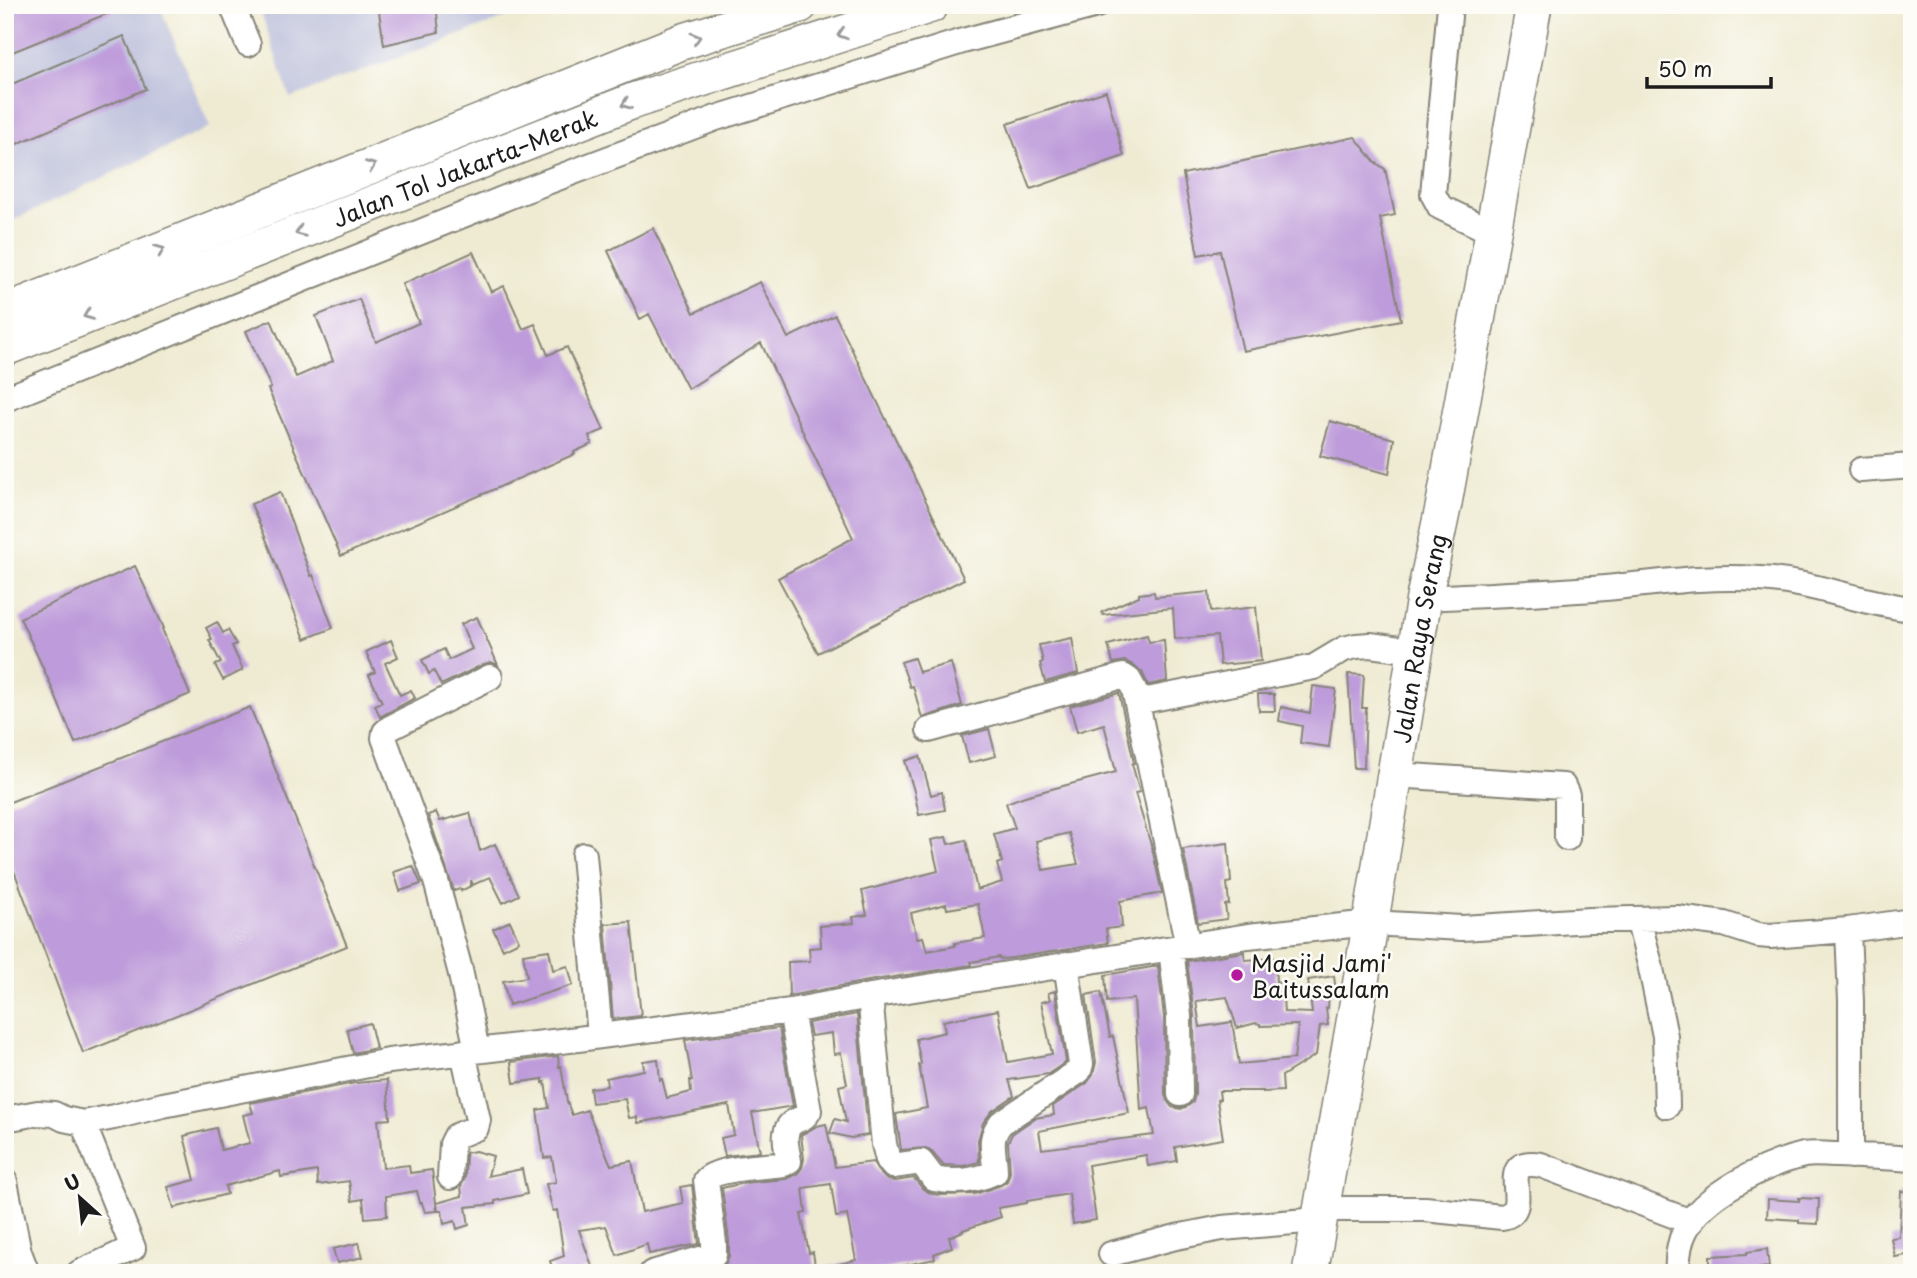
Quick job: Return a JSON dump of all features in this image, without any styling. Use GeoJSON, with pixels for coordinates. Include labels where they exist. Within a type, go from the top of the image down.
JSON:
{"type":"FeatureCollection","features":[{"type":"Feature","properties":{"kind":"highway","name":"Jalan Tol Jakarta–Merak"},"geometry":{"type":"LineString","coordinates":[[5,312],[681,42],[800,5]]}},
{"type":"Feature","properties":{"kind":"highway","name":"Jalan Tol Jakarta–Merak"},"geometry":{"type":"LineString","coordinates":[[5,348],[633,101],[930,5]]}},
{"type":"Feature","properties":{"kind":"highway","name":"Jalan Raya Serang"},"geometry":{"type":"LineString","coordinates":[[1310,1273],[1424,598],[1444,503],[1534,5]]}},
{"type":"Feature","properties":{"kind":"street"},"geometry":{"type":"LineString","coordinates":[[232,5],[248,44]]}},
{"type":"Feature","properties":{"kind":"street"},"geometry":{"type":"LineString","coordinates":[[5,399],[515,194],[716,118],[963,41],[1097,5]]}},
{"type":"Feature","properties":{"kind":"street"},"geometry":{"type":"LineString","coordinates":[[1450,5],[1433,194],[1440,207],[1492,232]]}},
{"type":"Feature","properties":{"kind":"street"},"geometry":{"type":"LineString","coordinates":[[1861,470],[1912,466]]}},
{"type":"Feature","properties":{"kind":"street"},"geometry":{"type":"LineString","coordinates":[[1424,598],[1564,591],[1723,577],[1806,584],[1886,606],[1912,609]]}},
{"type":"Feature","properties":{"kind":"street"},"geometry":{"type":"LineString","coordinates":[[1137,702],[1314,667],[1344,649],[1356,646],[1370,645],[1415,651]]}},
{"type":"Feature","properties":{"kind":"street"},"geometry":{"type":"LineString","coordinates":[[929,730],[1123,676],[1129,680],[1137,702],[1180,948],[1180,1094]]}},
{"type":"Feature","properties":{"kind":"street"},"geometry":{"type":"LineString","coordinates":[[450,1177],[452,1144],[456,1136],[476,1128],[478,1120],[460,970],[436,881],[384,738],[385,732],[390,728],[490,677]]}},
{"type":"Feature","properties":{"kind":"street"},"geometry":{"type":"LineString","coordinates":[[1395,775],[1563,786],[1567,795],[1567,838]]}},
{"type":"Feature","properties":{"kind":"street"},"geometry":{"type":"LineString","coordinates":[[584,855],[600,1036]]}},
{"type":"Feature","properties":{"kind":"street"},"geometry":{"type":"LineString","coordinates":[[5,1119],[38,1112],[83,1122],[389,1060],[791,1011],[1234,938],[1370,923],[1462,928],[1677,918],[1724,924],[1758,935],[1848,930],[1912,921]]}},
{"type":"Feature","properties":{"kind":"street"},"geometry":{"type":"LineString","coordinates":[[1639,919],[1665,1037],[1667,1106]]}},
{"type":"Feature","properties":{"kind":"street"},"geometry":{"type":"LineString","coordinates":[[1848,930],[1851,1001],[1850,1156]]}},
{"type":"Feature","properties":{"kind":"street"},"geometry":{"type":"LineString","coordinates":[[870,996],[884,1144],[888,1160],[893,1166],[921,1162],[934,1179],[964,1181],[995,1172],[992,1137],[1001,1123],[1079,1071],[1081,1064],[1066,964]]}},
{"type":"Feature","properties":{"kind":"street"},"geometry":{"type":"LineString","coordinates":[[652,1273],[714,1255],[706,1180],[709,1176],[789,1161],[787,1129],[792,1122],[804,1118],[809,1111],[791,1011]]}},
{"type":"Feature","properties":{"kind":"street"},"geometry":{"type":"LineString","coordinates":[[79,1273],[133,1248],[83,1122]]}},
{"type":"Feature","properties":{"kind":"street"},"geometry":{"type":"LineString","coordinates":[[1678,1273],[1677,1255],[1686,1229],[1699,1212],[1741,1180],[1774,1164],[1807,1154],[1912,1159]]}},
{"type":"Feature","properties":{"kind":"street"},"geometry":{"type":"LineString","coordinates":[[1111,1254],[1222,1228],[1319,1215],[1425,1209],[1509,1216],[1514,1212],[1516,1174],[1525,1163],[1541,1165],[1691,1222]]}},
{"type":"Feature","properties":{"kind":"street"},"geometry":{"type":"LineString","coordinates":[[5,1182],[19,1252],[27,1273]]}},
{"type":"Feature","properties":{"kind":"shaded area"},"geometry":{"type":"Polygon","coordinates":[[[5,5],[159,5],[210,127],[5,224],[5,5]]]}},
{"type":"Feature","properties":{"kind":"shaded area"},"geometry":{"type":"Polygon","coordinates":[[[271,5],[539,5],[290,98],[260,9],[271,5]]]}},
{"type":"Feature","properties":{"kind":"building"},"geometry":{"type":"Polygon","coordinates":[[[5,5],[126,5],[126,6],[5,55],[5,5]]]}},
{"type":"Feature","properties":{"kind":"building"},"geometry":{"type":"Polygon","coordinates":[[[378,5],[436,5],[439,32],[384,45],[378,5]]]}},
{"type":"Feature","properties":{"kind":"building"},"geometry":{"type":"Polygon","coordinates":[[[124,36],[146,89],[5,149],[5,87],[124,36]]]}},
{"type":"Feature","properties":{"kind":"building"},"geometry":{"type":"Polygon","coordinates":[[[1106,91],[1124,156],[1031,189],[1007,124],[1106,91]]]}},
{"type":"Feature","properties":{"kind":"building"},"geometry":{"type":"Polygon","coordinates":[[[1355,137],[1375,162],[1385,169],[1395,215],[1380,218],[1401,320],[1243,351],[1220,251],[1198,255],[1183,174],[1355,137]]]}},
{"type":"Feature","properties":{"kind":"building"},"geometry":{"type":"Polygon","coordinates":[[[653,228],[694,313],[760,282],[788,338],[835,315],[964,579],[818,653],[778,578],[853,538],[761,343],[688,389],[649,314],[640,319],[608,251],[653,228]]]}},
{"type":"Feature","properties":{"kind":"building"},"geometry":{"type":"Polygon","coordinates":[[[473,252],[491,292],[504,286],[523,329],[535,324],[548,355],[567,347],[604,430],[589,436],[592,444],[574,452],[575,454],[341,556],[268,389],[271,388],[246,331],[271,320],[296,377],[333,361],[316,316],[359,299],[376,342],[419,323],[402,284],[473,252]]]}},
{"type":"Feature","properties":{"kind":"building"},"geometry":{"type":"Polygon","coordinates":[[[1330,421],[1394,439],[1389,474],[1320,456],[1330,421]]]}},
{"type":"Feature","properties":{"kind":"building"},"geometry":{"type":"Polygon","coordinates":[[[280,492],[333,628],[305,639],[251,504],[280,492]]]}},
{"type":"Feature","properties":{"kind":"building"},"geometry":{"type":"Polygon","coordinates":[[[135,566],[164,628],[162,629],[190,694],[75,743],[20,618],[135,566]]]}},
{"type":"Feature","properties":{"kind":"building"},"geometry":{"type":"Polygon","coordinates":[[[1154,592],[1155,597],[1209,592],[1211,612],[1256,607],[1261,661],[1220,665],[1217,636],[1175,639],[1173,608],[1103,615],[1102,612],[1139,594],[1154,592]]]}},
{"type":"Feature","properties":{"kind":"building"},"geometry":{"type":"Polygon","coordinates":[[[477,617],[498,665],[491,662],[484,664],[441,685],[434,671],[429,674],[422,660],[444,649],[449,660],[472,649],[461,624],[477,617]]]}},
{"type":"Feature","properties":{"kind":"building"},"geometry":{"type":"Polygon","coordinates":[[[217,622],[223,633],[228,630],[236,644],[232,646],[243,670],[223,680],[215,665],[221,663],[206,628],[217,622]]]}},
{"type":"Feature","properties":{"kind":"building"},"geometry":{"type":"Polygon","coordinates":[[[1147,635],[1149,642],[1164,640],[1167,681],[1148,685],[1142,672],[1131,664],[1125,661],[1113,663],[1108,645],[1147,635]]]}},
{"type":"Feature","properties":{"kind":"building"},"geometry":{"type":"Polygon","coordinates":[[[1072,638],[1078,673],[1045,682],[1039,645],[1072,638]]]}},
{"type":"Feature","properties":{"kind":"building"},"geometry":{"type":"Polygon","coordinates":[[[391,640],[398,657],[385,663],[400,695],[411,690],[415,698],[380,717],[375,705],[382,702],[369,675],[375,672],[366,652],[391,640]]]}},
{"type":"Feature","properties":{"kind":"building"},"geometry":{"type":"Polygon","coordinates":[[[914,658],[919,672],[951,663],[962,705],[922,718],[913,686],[910,687],[901,662],[914,658]]]}},
{"type":"Feature","properties":{"kind":"building"},"geometry":{"type":"Polygon","coordinates":[[[1348,674],[1364,675],[1364,768],[1354,768],[1348,674]]]}},
{"type":"Feature","properties":{"kind":"building"},"geometry":{"type":"Polygon","coordinates":[[[1313,686],[1336,689],[1329,747],[1300,743],[1302,726],[1279,721],[1281,707],[1310,713],[1313,686]]]}},
{"type":"Feature","properties":{"kind":"building"},"geometry":{"type":"Polygon","coordinates":[[[1119,693],[1140,792],[1135,793],[1162,893],[1120,901],[1122,927],[1106,929],[1108,943],[1012,958],[999,957],[971,962],[972,965],[789,996],[788,962],[810,961],[809,948],[821,947],[820,926],[854,923],[853,917],[867,915],[862,891],[938,871],[931,840],[946,837],[948,844],[966,840],[977,890],[1002,882],[997,864],[1002,862],[994,834],[1015,828],[1006,803],[1116,772],[1104,724],[1077,732],[1070,706],[1119,693]],[[1069,833],[1036,841],[1043,870],[1078,864],[1069,833]],[[946,904],[911,913],[917,938],[923,937],[927,951],[985,938],[978,904],[947,909],[946,904]]]}},
{"type":"Feature","properties":{"kind":"building"},"geometry":{"type":"Polygon","coordinates":[[[1258,694],[1274,694],[1275,711],[1259,711],[1258,694]]]}},
{"type":"Feature","properties":{"kind":"building"},"geometry":{"type":"Polygon","coordinates":[[[250,707],[347,946],[83,1053],[5,847],[5,804],[250,707]]]}},
{"type":"Feature","properties":{"kind":"building"},"geometry":{"type":"Polygon","coordinates":[[[989,729],[996,756],[969,763],[962,736],[989,729]]]}},
{"type":"Feature","properties":{"kind":"building"},"geometry":{"type":"Polygon","coordinates":[[[920,756],[931,795],[942,792],[945,810],[919,815],[905,761],[920,756]]]}},
{"type":"Feature","properties":{"kind":"building"},"geometry":{"type":"Polygon","coordinates":[[[436,812],[440,821],[470,813],[480,851],[495,844],[519,895],[503,903],[490,877],[473,885],[471,880],[471,886],[454,891],[428,815],[436,812]]]}},
{"type":"Feature","properties":{"kind":"building"},"geometry":{"type":"Polygon","coordinates":[[[1228,843],[1231,882],[1227,883],[1227,919],[1198,923],[1183,849],[1228,843]]]}},
{"type":"Feature","properties":{"kind":"building"},"geometry":{"type":"Polygon","coordinates":[[[413,866],[421,884],[400,891],[394,872],[413,866]]]}},
{"type":"Feature","properties":{"kind":"building"},"geometry":{"type":"Polygon","coordinates":[[[510,921],[519,941],[503,949],[493,929],[510,921]]]}},
{"type":"Feature","properties":{"kind":"building"},"geometry":{"type":"Polygon","coordinates":[[[631,922],[641,1016],[613,1019],[605,924],[631,922]]]}},
{"type":"Feature","properties":{"kind":"building"},"geometry":{"type":"Polygon","coordinates":[[[549,950],[553,970],[568,966],[573,985],[509,1005],[503,981],[527,977],[523,954],[549,950]]]}},
{"type":"Feature","properties":{"kind":"building"},"geometry":{"type":"Polygon","coordinates":[[[1244,952],[1245,960],[1275,958],[1276,983],[1282,982],[1284,1012],[1312,1013],[1308,980],[1334,976],[1336,992],[1329,993],[1326,1008],[1328,1025],[1320,1026],[1316,1055],[1282,1076],[1283,1091],[1219,1091],[1220,1099],[1217,1100],[1223,1139],[1175,1147],[1177,1161],[1148,1166],[1146,1155],[1088,1165],[1096,1220],[1073,1224],[1069,1194],[1027,1201],[998,1208],[1001,1217],[949,1237],[952,1247],[934,1254],[935,1259],[868,1273],[826,1273],[826,1267],[856,1260],[847,1215],[836,1217],[831,1184],[803,1188],[806,1213],[801,1214],[809,1253],[813,1252],[816,1273],[706,1273],[725,1265],[729,1256],[722,1188],[786,1179],[797,1174],[804,1159],[801,1135],[817,1126],[826,1124],[835,1167],[873,1162],[887,1180],[914,1178],[923,1189],[940,1195],[975,1194],[1007,1181],[1010,1172],[1008,1142],[1012,1134],[1035,1118],[1054,1115],[1053,1106],[1087,1083],[1093,1075],[1096,1062],[1086,995],[1101,992],[1129,1113],[1039,1131],[1042,1149],[1154,1135],[1149,1108],[1141,1110],[1134,999],[1107,1002],[1105,975],[1158,966],[1164,1017],[1165,1095],[1172,1107],[1181,1109],[1193,1102],[1195,1094],[1194,1016],[1187,961],[1244,952]],[[1227,997],[1196,1001],[1200,1027],[1232,1022],[1239,1064],[1294,1059],[1298,1025],[1260,1026],[1256,1023],[1237,1028],[1227,997]]]}},
{"type":"Feature","properties":{"kind":"building"},"geometry":{"type":"Polygon","coordinates":[[[1055,991],[1066,1062],[1048,1074],[1009,1080],[1014,1096],[992,1111],[983,1123],[978,1140],[979,1162],[963,1166],[943,1165],[926,1148],[901,1150],[896,1114],[927,1108],[916,1039],[945,1032],[943,1021],[998,1010],[1008,1062],[1052,1054],[1041,1002],[1050,1000],[1048,993],[1055,991]]]}},
{"type":"Feature","properties":{"kind":"building"},"geometry":{"type":"Polygon","coordinates":[[[857,1014],[868,1135],[851,1138],[830,1133],[835,1119],[846,1122],[839,1086],[847,1084],[841,1053],[834,1054],[832,1033],[811,1036],[808,1023],[857,1014]]]}},
{"type":"Feature","properties":{"kind":"building"},"geometry":{"type":"Polygon","coordinates":[[[370,1023],[376,1048],[353,1053],[347,1029],[370,1023]]]}},
{"type":"Feature","properties":{"kind":"building"},"geometry":{"type":"Polygon","coordinates":[[[779,1028],[793,1106],[752,1113],[760,1152],[725,1156],[721,1138],[734,1135],[729,1105],[638,1123],[637,1117],[629,1118],[625,1099],[592,1103],[590,1088],[607,1086],[606,1078],[644,1070],[643,1061],[658,1059],[660,1080],[662,1079],[667,1098],[691,1092],[692,1080],[685,1040],[779,1028]]]}},
{"type":"Feature","properties":{"kind":"building"},"geometry":{"type":"Polygon","coordinates":[[[558,1056],[572,1115],[587,1110],[611,1165],[632,1161],[642,1212],[683,1203],[680,1187],[692,1185],[699,1244],[649,1254],[647,1244],[617,1255],[606,1226],[579,1230],[592,1266],[574,1273],[554,1273],[550,1261],[564,1256],[557,1210],[553,1211],[546,1184],[556,1182],[552,1157],[544,1158],[537,1110],[549,1108],[545,1082],[543,1083],[543,1079],[514,1083],[511,1062],[558,1056]]]}},
{"type":"Feature","properties":{"kind":"building"},"geometry":{"type":"Polygon","coordinates":[[[387,1080],[390,1119],[378,1120],[383,1168],[409,1165],[410,1173],[432,1170],[437,1211],[425,1212],[417,1191],[386,1196],[387,1216],[365,1218],[363,1199],[352,1201],[349,1181],[318,1185],[317,1171],[281,1177],[280,1171],[225,1186],[227,1194],[174,1208],[168,1187],[195,1180],[184,1136],[216,1128],[221,1150],[250,1143],[243,1115],[253,1113],[250,1103],[355,1083],[387,1080]]]}},
{"type":"Feature","properties":{"kind":"building"},"geometry":{"type":"Polygon","coordinates":[[[475,1151],[493,1156],[488,1176],[522,1169],[527,1194],[495,1201],[495,1204],[466,1207],[469,1225],[457,1229],[455,1221],[444,1224],[442,1211],[438,1211],[437,1203],[462,1196],[466,1153],[475,1151]]]}},
{"type":"Feature","properties":{"kind":"building"},"geometry":{"type":"Polygon","coordinates":[[[1901,1191],[1912,1192],[1912,1254],[1895,1257],[1891,1238],[1899,1237],[1901,1191]]]}},
{"type":"Feature","properties":{"kind":"building"},"geometry":{"type":"Polygon","coordinates":[[[1799,1198],[1819,1199],[1818,1224],[1767,1218],[1768,1199],[1799,1201],[1799,1198]]]}},
{"type":"Feature","properties":{"kind":"building"},"geometry":{"type":"Polygon","coordinates":[[[359,1243],[363,1257],[337,1263],[333,1249],[359,1243]]]}},
{"type":"Feature","properties":{"kind":"building"},"geometry":{"type":"Polygon","coordinates":[[[1767,1249],[1769,1267],[1710,1272],[1710,1256],[1747,1254],[1767,1249]]]}},
{"type":"Feature","properties":{"kind":"place","name":"Masjid Jami' Baitussalam"},"geometry":{"type":"Point","coordinates":[1237,975]}}]}
